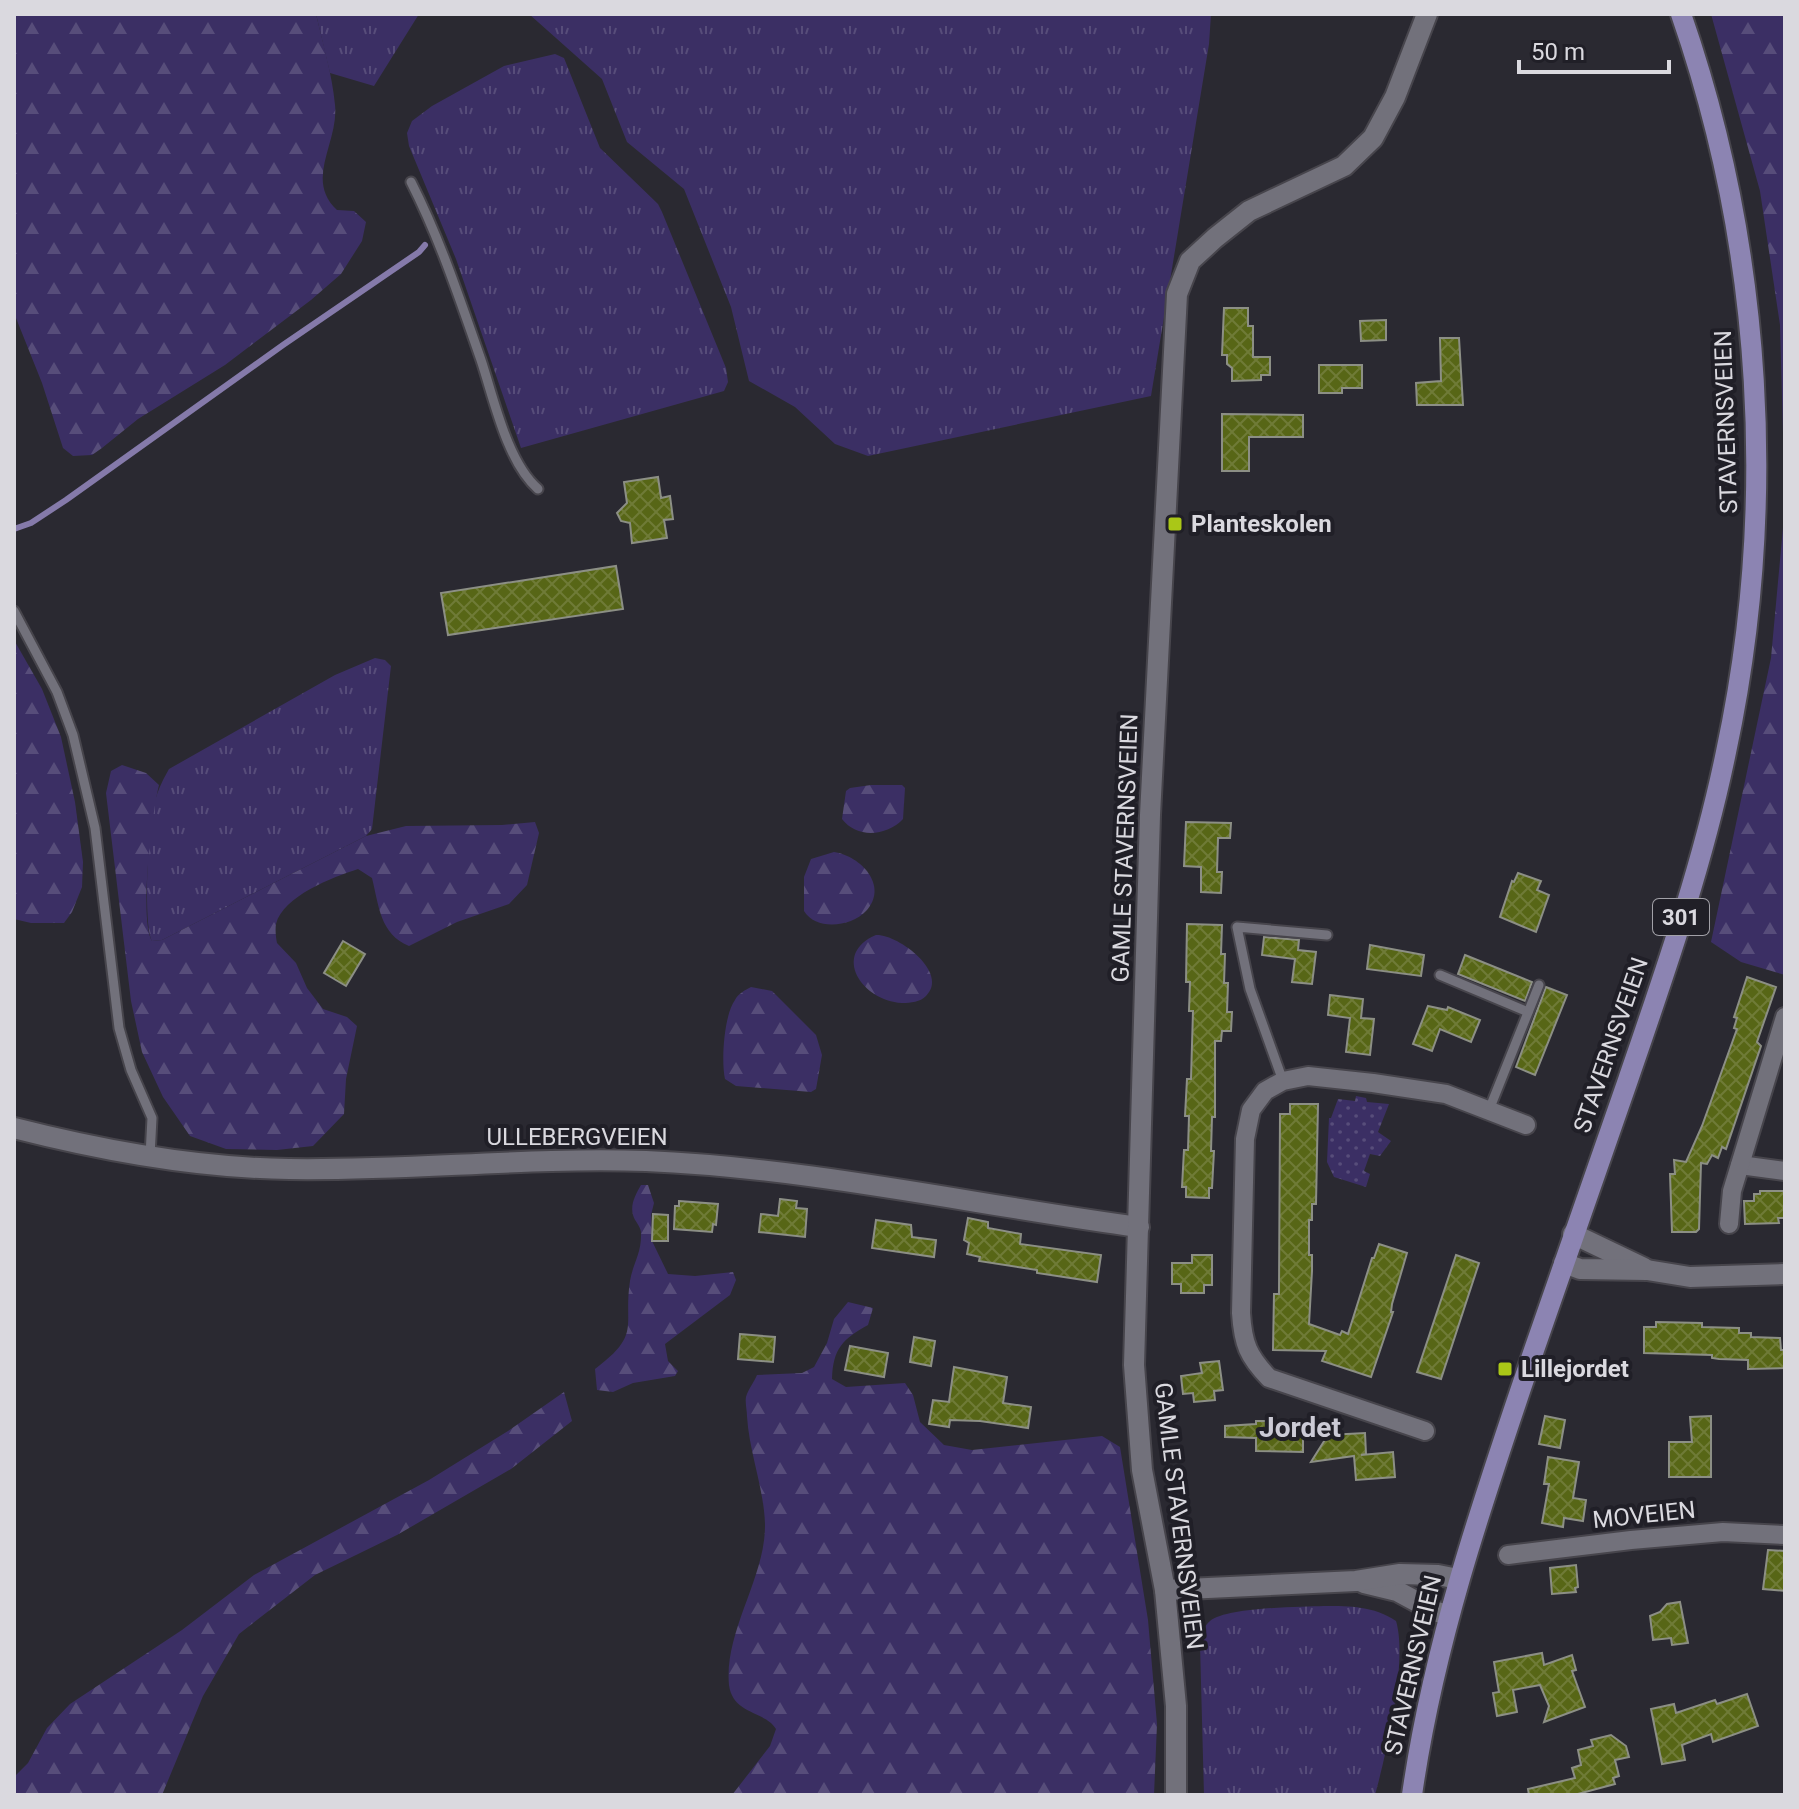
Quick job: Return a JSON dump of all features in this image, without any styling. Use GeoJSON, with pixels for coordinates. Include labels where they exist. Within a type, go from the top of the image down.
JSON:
{"type":"FeatureCollection","features":[{"type":"Feature","properties":{"kind":"main road","name":"STAVERNSVEIEN"},"geometry":{"type":"LineString","coordinates":[[1412,1795],[1428,1697],[1458,1579],[1695,875],[1726,754],[1748,610],[1756,477],[1751,339],[1739,246],[1720,146],[1681,14]]}},
{"type":"Feature","properties":{"kind":"street","name":"GAMLE STAVERNSVEIEN"},"geometry":{"type":"LineString","coordinates":[[1176,1795],[1176,1706],[1165,1590],[1147,1504],[1137,1428],[1134,1365],[1150,815],[1177,294],[1190,261],[1215,238],[1249,211],[1344,166],[1373,138],[1395,97],[1427,14]]}},
{"type":"Feature","properties":{"kind":"street"},"geometry":{"type":"LineString","coordinates":[[1729,1224],[1732,1191],[1779,1059],[1785,1017]]}},
{"type":"Feature","properties":{"kind":"street"},"geometry":{"type":"LineString","coordinates":[[1425,1431],[1269,1378],[1252,1361],[1242,1337],[1245,1139],[1251,1110],[1265,1091],[1283,1081],[1308,1076],[1446,1094],[1526,1125]]}},
{"type":"Feature","properties":{"kind":"street","name":"ULLEBERGVEIEN"},"geometry":{"type":"LineString","coordinates":[[14,1128],[150,1156],[297,1170],[581,1160],[694,1164],[834,1179],[1139,1227]]}},
{"type":"Feature","properties":{"kind":"street"},"geometry":{"type":"LineString","coordinates":[[1740,1165],[1785,1171]]}},
{"type":"Feature","properties":{"kind":"street"},"geometry":{"type":"LineString","coordinates":[[1573,1234],[1647,1270]]}},
{"type":"Feature","properties":{"kind":"street"},"geometry":{"type":"LineString","coordinates":[[1564,1263],[1580,1269],[1647,1270],[1690,1277],[1785,1274]]}},
{"type":"Feature","properties":{"kind":"street","name":"MOVEIEN"},"geometry":{"type":"LineString","coordinates":[[1508,1555],[1723,1532],[1785,1535]]}},
{"type":"Feature","properties":{"kind":"street"},"geometry":{"type":"LineString","coordinates":[[1165,1590],[1356,1581],[1400,1574],[1458,1579]]}},
{"type":"Feature","properties":{"kind":"street"},"geometry":{"type":"LineString","coordinates":[[1356,1581],[1397,1591],[1448,1615]]}},
{"type":"Feature","properties":{"kind":"lane"},"geometry":{"type":"LineString","coordinates":[[411,182],[435,232],[511,449],[524,473],[538,489]]}},
{"type":"Feature","properties":{"kind":"lane"},"geometry":{"type":"LineString","coordinates":[[14,611],[57,692],[73,735],[95,828],[119,1028],[131,1070],[152,1118],[150,1156]]}},
{"type":"Feature","properties":{"kind":"lane"},"geometry":{"type":"LineString","coordinates":[[1283,1081],[1250,989],[1237,927],[1327,935]]}},
{"type":"Feature","properties":{"kind":"lane"},"geometry":{"type":"LineString","coordinates":[[1440,975],[1528,1012]]}},
{"type":"Feature","properties":{"kind":"lane"},"geometry":{"type":"LineString","coordinates":[[1489,1110],[1539,985]]}},
{"type":"Feature","properties":{"kind":"green space"},"geometry":{"type":"Polygon","coordinates":[[[14,14],[316,14],[335,105],[323,186],[337,210],[354,211],[366,222],[362,241],[341,274],[311,300],[225,365],[138,419],[92,455],[73,456],[63,448],[42,383],[14,313],[14,14]]]}},
{"type":"Feature","properties":{"kind":"green space"},"geometry":{"type":"Polygon","coordinates":[[[316,14],[419,14],[374,86],[330,73],[316,14]]]}},
{"type":"Feature","properties":{"kind":"green space"},"geometry":{"type":"Polygon","coordinates":[[[529,14],[1211,14],[1209,44],[1151,396],[868,456],[835,444],[795,407],[749,381],[731,307],[684,189],[627,142],[602,79],[529,14]]]}},
{"type":"Feature","properties":{"kind":"green space"},"geometry":{"type":"Polygon","coordinates":[[[1711,14],[1785,14],[1785,506],[1780,325],[1760,191],[1711,14]]]}},
{"type":"Feature","properties":{"kind":"green space"},"geometry":{"type":"Polygon","coordinates":[[[555,54],[564,58],[600,148],[658,204],[726,368],[728,382],[724,391],[521,448],[456,259],[409,146],[407,133],[412,121],[432,106],[504,66],[555,54]]]}},
{"type":"Feature","properties":{"kind":"green space"},"geometry":{"type":"Polygon","coordinates":[[[1785,506],[1785,975],[1741,962],[1711,942],[1771,658],[1785,506]]]}},
{"type":"Feature","properties":{"kind":"green space"},"geometry":{"type":"Polygon","coordinates":[[[14,640],[42,689],[61,737],[75,802],[83,862],[82,887],[64,923],[31,923],[14,919],[14,640]]]}},
{"type":"Feature","properties":{"kind":"green space"},"geometry":{"type":"Polygon","coordinates":[[[375,658],[385,660],[391,666],[372,829],[366,836],[162,940],[152,941],[147,898],[149,837],[156,799],[169,769],[335,675],[375,658]]]}},
{"type":"Feature","properties":{"kind":"green space"},"geometry":{"type":"Polygon","coordinates":[[[122,765],[146,773],[159,785],[150,841],[147,890],[148,929],[152,941],[162,940],[366,836],[406,826],[535,822],[539,833],[527,885],[509,904],[457,922],[409,946],[399,941],[386,927],[372,878],[358,869],[298,896],[281,914],[276,926],[277,943],[296,963],[307,988],[323,1009],[347,1017],[357,1026],[346,1079],[344,1114],[313,1146],[277,1150],[226,1149],[190,1136],[163,1097],[142,1052],[131,1001],[106,793],[111,771],[122,765]]]}},
{"type":"Feature","properties":{"kind":"green space"},"geometry":{"type":"Polygon","coordinates":[[[871,785],[902,785],[905,788],[903,819],[881,832],[856,830],[842,819],[846,791],[871,785]]]}},
{"type":"Feature","properties":{"kind":"green space"},"geometry":{"type":"Polygon","coordinates":[[[834,852],[854,859],[862,866],[873,882],[874,892],[872,901],[860,916],[852,921],[825,924],[817,922],[804,911],[804,877],[811,859],[834,852]]]}},
{"type":"Feature","properties":{"kind":"green space"},"geometry":{"type":"Polygon","coordinates":[[[876,935],[885,936],[908,948],[927,966],[932,987],[924,998],[902,1003],[888,1000],[864,986],[854,964],[855,953],[876,935]]]}},
{"type":"Feature","properties":{"kind":"green space"},"geometry":{"type":"Polygon","coordinates":[[[751,987],[772,991],[816,1035],[822,1055],[816,1089],[811,1092],[736,1086],[725,1079],[728,1016],[736,998],[751,987]]]}},
{"type":"Feature","properties":{"kind":"green space"},"geometry":{"type":"Polygon","coordinates":[[[1356,1096],[1366,1098],[1367,1102],[1389,1104],[1378,1132],[1391,1141],[1380,1156],[1370,1154],[1364,1171],[1370,1174],[1366,1187],[1334,1177],[1327,1162],[1329,1118],[1338,1099],[1355,1101],[1356,1096]]]}},
{"type":"Feature","properties":{"kind":"green space"},"geometry":{"type":"Polygon","coordinates":[[[641,1185],[648,1185],[654,1203],[652,1241],[668,1274],[695,1276],[733,1272],[736,1280],[730,1295],[665,1344],[668,1361],[678,1371],[675,1376],[633,1383],[613,1392],[597,1390],[595,1369],[619,1347],[628,1329],[630,1281],[641,1239],[632,1207],[641,1185]]]}},
{"type":"Feature","properties":{"kind":"green space"},"geometry":{"type":"Polygon","coordinates":[[[848,1302],[873,1308],[868,1325],[846,1340],[837,1352],[832,1379],[846,1387],[905,1383],[913,1395],[920,1422],[944,1445],[972,1450],[1102,1436],[1120,1447],[1148,1620],[1157,1724],[1154,1795],[732,1795],[770,1746],[776,1729],[737,1702],[729,1685],[729,1665],[738,1624],[764,1544],[762,1497],[748,1430],[746,1397],[757,1375],[802,1373],[814,1367],[827,1343],[834,1319],[848,1302]]]}},
{"type":"Feature","properties":{"kind":"green space"},"geometry":{"type":"Polygon","coordinates":[[[564,1392],[572,1421],[511,1469],[397,1535],[315,1575],[239,1634],[203,1696],[162,1795],[14,1795],[14,1777],[28,1763],[47,1728],[70,1704],[182,1630],[254,1575],[429,1480],[564,1392]]]}},
{"type":"Feature","properties":{"kind":"green space"},"geometry":{"type":"Polygon","coordinates":[[[1324,1606],[1370,1610],[1396,1621],[1399,1638],[1398,1683],[1375,1795],[1204,1795],[1200,1644],[1206,1626],[1219,1616],[1232,1613],[1324,1606]]]}},
{"type":"Feature","properties":{"kind":"building"},"geometry":{"type":"Polygon","coordinates":[[[1224,308],[1248,308],[1248,326],[1253,326],[1253,357],[1270,357],[1270,375],[1261,375],[1261,380],[1232,381],[1232,368],[1227,364],[1227,355],[1222,355],[1224,308]]]}},
{"type":"Feature","properties":{"kind":"building"},"geometry":{"type":"Polygon","coordinates":[[[1386,320],[1386,340],[1361,341],[1360,321],[1386,320]]]}},
{"type":"Feature","properties":{"kind":"building"},"geometry":{"type":"Polygon","coordinates":[[[1440,338],[1459,338],[1463,405],[1417,405],[1416,383],[1441,381],[1440,338]]]}},
{"type":"Feature","properties":{"kind":"building"},"geometry":{"type":"Polygon","coordinates":[[[1319,365],[1362,365],[1362,388],[1342,388],[1342,393],[1319,393],[1319,365]]]}},
{"type":"Feature","properties":{"kind":"building"},"geometry":{"type":"Polygon","coordinates":[[[1222,414],[1303,415],[1303,437],[1249,437],[1249,471],[1222,471],[1222,414]]]}},
{"type":"Feature","properties":{"kind":"building"},"geometry":{"type":"Polygon","coordinates":[[[658,477],[661,498],[670,496],[673,519],[664,520],[667,538],[632,543],[630,523],[621,521],[617,513],[627,503],[624,482],[658,477]]]}},
{"type":"Feature","properties":{"kind":"building"},"geometry":{"type":"Polygon","coordinates":[[[616,566],[623,609],[448,635],[441,593],[616,566]]]}},
{"type":"Feature","properties":{"kind":"building"},"geometry":{"type":"Polygon","coordinates":[[[1186,822],[1231,823],[1230,838],[1218,838],[1217,872],[1222,872],[1221,893],[1201,892],[1201,867],[1184,866],[1186,822]]]}},
{"type":"Feature","properties":{"kind":"building"},"geometry":{"type":"Polygon","coordinates":[[[1518,873],[1541,881],[1537,890],[1549,895],[1536,932],[1500,917],[1512,881],[1518,873]]]}},
{"type":"Feature","properties":{"kind":"building"},"geometry":{"type":"Polygon","coordinates":[[[1187,924],[1222,925],[1224,983],[1228,983],[1227,1012],[1232,1012],[1231,1031],[1222,1031],[1221,1041],[1215,1041],[1215,1117],[1212,1117],[1211,1151],[1214,1151],[1209,1198],[1186,1197],[1186,1187],[1182,1187],[1184,1150],[1188,1150],[1189,1116],[1185,1116],[1187,1079],[1191,1079],[1193,1011],[1189,1011],[1190,982],[1186,982],[1187,924]]]}},
{"type":"Feature","properties":{"kind":"building"},"geometry":{"type":"Polygon","coordinates":[[[1264,937],[1299,940],[1298,950],[1316,952],[1312,984],[1292,982],[1295,959],[1262,955],[1264,937]]]}},
{"type":"Feature","properties":{"kind":"building"},"geometry":{"type":"Polygon","coordinates":[[[343,941],[365,954],[346,986],[324,973],[343,941]]]}},
{"type":"Feature","properties":{"kind":"building"},"geometry":{"type":"Polygon","coordinates":[[[1370,945],[1424,955],[1421,976],[1367,969],[1370,945]]]}},
{"type":"Feature","properties":{"kind":"building"},"geometry":{"type":"Polygon","coordinates":[[[1465,955],[1532,982],[1525,1001],[1458,974],[1465,955]]]}},
{"type":"Feature","properties":{"kind":"building"},"geometry":{"type":"Polygon","coordinates":[[[1747,977],[1776,987],[1757,1042],[1761,1046],[1726,1149],[1722,1147],[1718,1158],[1712,1155],[1707,1164],[1701,1163],[1699,1229],[1696,1232],[1672,1232],[1670,1174],[1675,1174],[1674,1160],[1686,1162],[1702,1126],[1737,1029],[1734,1028],[1737,1018],[1734,1017],[1747,977]]]}},
{"type":"Feature","properties":{"kind":"building"},"geometry":{"type":"Polygon","coordinates":[[[1546,987],[1567,995],[1535,1075],[1516,1067],[1546,987]]]}},
{"type":"Feature","properties":{"kind":"building"},"geometry":{"type":"Polygon","coordinates":[[[1330,995],[1363,999],[1361,1018],[1374,1019],[1370,1055],[1346,1052],[1350,1018],[1328,1015],[1330,995]]]}},
{"type":"Feature","properties":{"kind":"building"},"geometry":{"type":"Polygon","coordinates":[[[1428,1006],[1447,1010],[1448,1007],[1480,1020],[1471,1042],[1440,1029],[1432,1051],[1413,1044],[1428,1006]]]}},
{"type":"Feature","properties":{"kind":"building"},"geometry":{"type":"Polygon","coordinates":[[[1290,1104],[1318,1104],[1316,1204],[1312,1204],[1312,1220],[1309,1220],[1312,1271],[1309,1324],[1340,1335],[1342,1331],[1348,1334],[1379,1244],[1407,1253],[1392,1304],[1393,1312],[1371,1377],[1322,1361],[1326,1351],[1273,1350],[1274,1294],[1279,1294],[1280,1114],[1290,1114],[1290,1104]]]}},
{"type":"Feature","properties":{"kind":"building"},"geometry":{"type":"Polygon","coordinates":[[[1760,1191],[1785,1191],[1785,1218],[1778,1218],[1779,1223],[1745,1224],[1744,1201],[1754,1201],[1754,1194],[1760,1194],[1760,1191]]]}},
{"type":"Feature","properties":{"kind":"building"},"geometry":{"type":"Polygon","coordinates":[[[780,1199],[797,1201],[796,1208],[807,1209],[805,1237],[759,1232],[761,1214],[778,1216],[780,1199]]]}},
{"type":"Feature","properties":{"kind":"building"},"geometry":{"type":"Polygon","coordinates":[[[679,1201],[718,1204],[716,1225],[713,1224],[712,1232],[674,1229],[675,1206],[679,1206],[679,1201]]]}},
{"type":"Feature","properties":{"kind":"building"},"geometry":{"type":"Polygon","coordinates":[[[653,1214],[668,1215],[668,1241],[652,1241],[653,1214]]]}},
{"type":"Feature","properties":{"kind":"building"},"geometry":{"type":"Polygon","coordinates":[[[968,1218],[988,1222],[988,1228],[1021,1234],[1020,1244],[1101,1255],[1097,1282],[979,1261],[980,1257],[967,1254],[969,1243],[964,1240],[968,1218]]]}},
{"type":"Feature","properties":{"kind":"building"},"geometry":{"type":"Polygon","coordinates":[[[876,1220],[911,1225],[912,1237],[936,1240],[934,1257],[872,1248],[876,1220]]]}},
{"type":"Feature","properties":{"kind":"building"},"geometry":{"type":"Polygon","coordinates":[[[1192,1255],[1212,1255],[1212,1285],[1204,1285],[1204,1293],[1181,1293],[1181,1284],[1172,1284],[1172,1263],[1192,1263],[1192,1255]]]}},
{"type":"Feature","properties":{"kind":"building"},"geometry":{"type":"Polygon","coordinates":[[[1456,1255],[1479,1263],[1441,1379],[1417,1372],[1456,1255]]]}},
{"type":"Feature","properties":{"kind":"building"},"geometry":{"type":"Polygon","coordinates":[[[1656,1322],[1702,1323],[1702,1327],[1739,1328],[1739,1333],[1751,1333],[1751,1337],[1780,1338],[1781,1350],[1785,1350],[1785,1368],[1748,1369],[1748,1360],[1719,1359],[1712,1358],[1712,1355],[1644,1353],[1644,1327],[1656,1327],[1656,1322]]]}},
{"type":"Feature","properties":{"kind":"building"},"geometry":{"type":"Polygon","coordinates":[[[740,1334],[775,1337],[773,1362],[738,1359],[740,1334]]]}},
{"type":"Feature","properties":{"kind":"building"},"geometry":{"type":"Polygon","coordinates":[[[914,1337],[935,1341],[931,1366],[910,1362],[914,1337]]]}},
{"type":"Feature","properties":{"kind":"building"},"geometry":{"type":"Polygon","coordinates":[[[850,1346],[888,1353],[884,1377],[845,1370],[850,1346]]]}},
{"type":"Feature","properties":{"kind":"building"},"geometry":{"type":"Polygon","coordinates":[[[1219,1361],[1223,1390],[1214,1391],[1215,1400],[1194,1402],[1193,1393],[1183,1394],[1181,1376],[1202,1373],[1200,1363],[1219,1361]]]}},
{"type":"Feature","properties":{"kind":"building"},"geometry":{"type":"Polygon","coordinates":[[[954,1367],[1007,1377],[1003,1403],[1031,1407],[1028,1428],[980,1421],[950,1420],[949,1427],[929,1424],[933,1400],[949,1402],[954,1367]]]}},
{"type":"Feature","properties":{"kind":"building"},"geometry":{"type":"Polygon","coordinates":[[[1545,1416],[1565,1420],[1560,1448],[1539,1444],[1545,1416]]]}},
{"type":"Feature","properties":{"kind":"building"},"geometry":{"type":"Polygon","coordinates":[[[1711,1416],[1711,1477],[1669,1477],[1669,1442],[1692,1442],[1690,1417],[1711,1416]]]}},
{"type":"Feature","properties":{"kind":"building"},"geometry":{"type":"Polygon","coordinates":[[[1256,1421],[1299,1421],[1303,1426],[1303,1452],[1256,1451],[1256,1438],[1225,1437],[1225,1426],[1256,1424],[1256,1421]]]}},
{"type":"Feature","properties":{"kind":"building"},"geometry":{"type":"Polygon","coordinates":[[[1365,1433],[1366,1454],[1361,1455],[1393,1452],[1395,1477],[1356,1480],[1354,1456],[1311,1462],[1328,1435],[1365,1433]]]}},
{"type":"Feature","properties":{"kind":"building"},"geometry":{"type":"Polygon","coordinates":[[[1548,1457],[1579,1462],[1573,1498],[1586,1500],[1583,1521],[1564,1518],[1563,1527],[1542,1523],[1549,1484],[1544,1484],[1548,1457]]]}},
{"type":"Feature","properties":{"kind":"building"},"geometry":{"type":"Polygon","coordinates":[[[1768,1550],[1785,1551],[1785,1591],[1763,1589],[1768,1550]]]}},
{"type":"Feature","properties":{"kind":"building"},"geometry":{"type":"Polygon","coordinates":[[[1576,1565],[1576,1592],[1552,1594],[1550,1568],[1576,1565]]]}},
{"type":"Feature","properties":{"kind":"building"},"geometry":{"type":"Polygon","coordinates":[[[1680,1602],[1688,1643],[1672,1645],[1671,1638],[1653,1640],[1650,1616],[1660,1612],[1667,1604],[1680,1602]]]}},
{"type":"Feature","properties":{"kind":"building"},"geometry":{"type":"Polygon","coordinates":[[[1542,1653],[1544,1665],[1572,1655],[1576,1670],[1572,1671],[1585,1707],[1544,1722],[1549,1706],[1540,1685],[1513,1690],[1517,1712],[1497,1716],[1493,1693],[1499,1692],[1494,1662],[1542,1653]]]}},
{"type":"Feature","properties":{"kind":"building"},"geometry":{"type":"Polygon","coordinates":[[[1747,1694],[1758,1726],[1713,1742],[1711,1734],[1682,1745],[1685,1760],[1662,1764],[1651,1709],[1674,1704],[1676,1713],[1715,1700],[1717,1704],[1747,1694]]]}},
{"type":"Feature","properties":{"kind":"building"},"geometry":{"type":"Polygon","coordinates":[[[1611,1735],[1626,1746],[1629,1757],[1615,1760],[1619,1776],[1613,1778],[1615,1784],[1574,1795],[1529,1795],[1528,1789],[1575,1778],[1572,1768],[1581,1765],[1578,1750],[1593,1746],[1591,1740],[1611,1735]]]}},
{"type":"Feature","properties":{"kind":"waterway"},"geometry":{"type":"LineString","coordinates":[[14,529],[31,523],[66,500],[425,245]]}},
{"type":"Feature","properties":{"kind":"place","name":"Planteskolen"},"geometry":{"type":"Point","coordinates":[1175,524]}},
{"type":"Feature","properties":{"kind":"place","name":"Lillejordet"},"geometry":{"type":"Point","coordinates":[1505,1369]}},
{"type":"Feature","properties":{"kind":"district","name":"Jordet"},"geometry":{"type":"Point","coordinates":[1300,1427]}}]}
